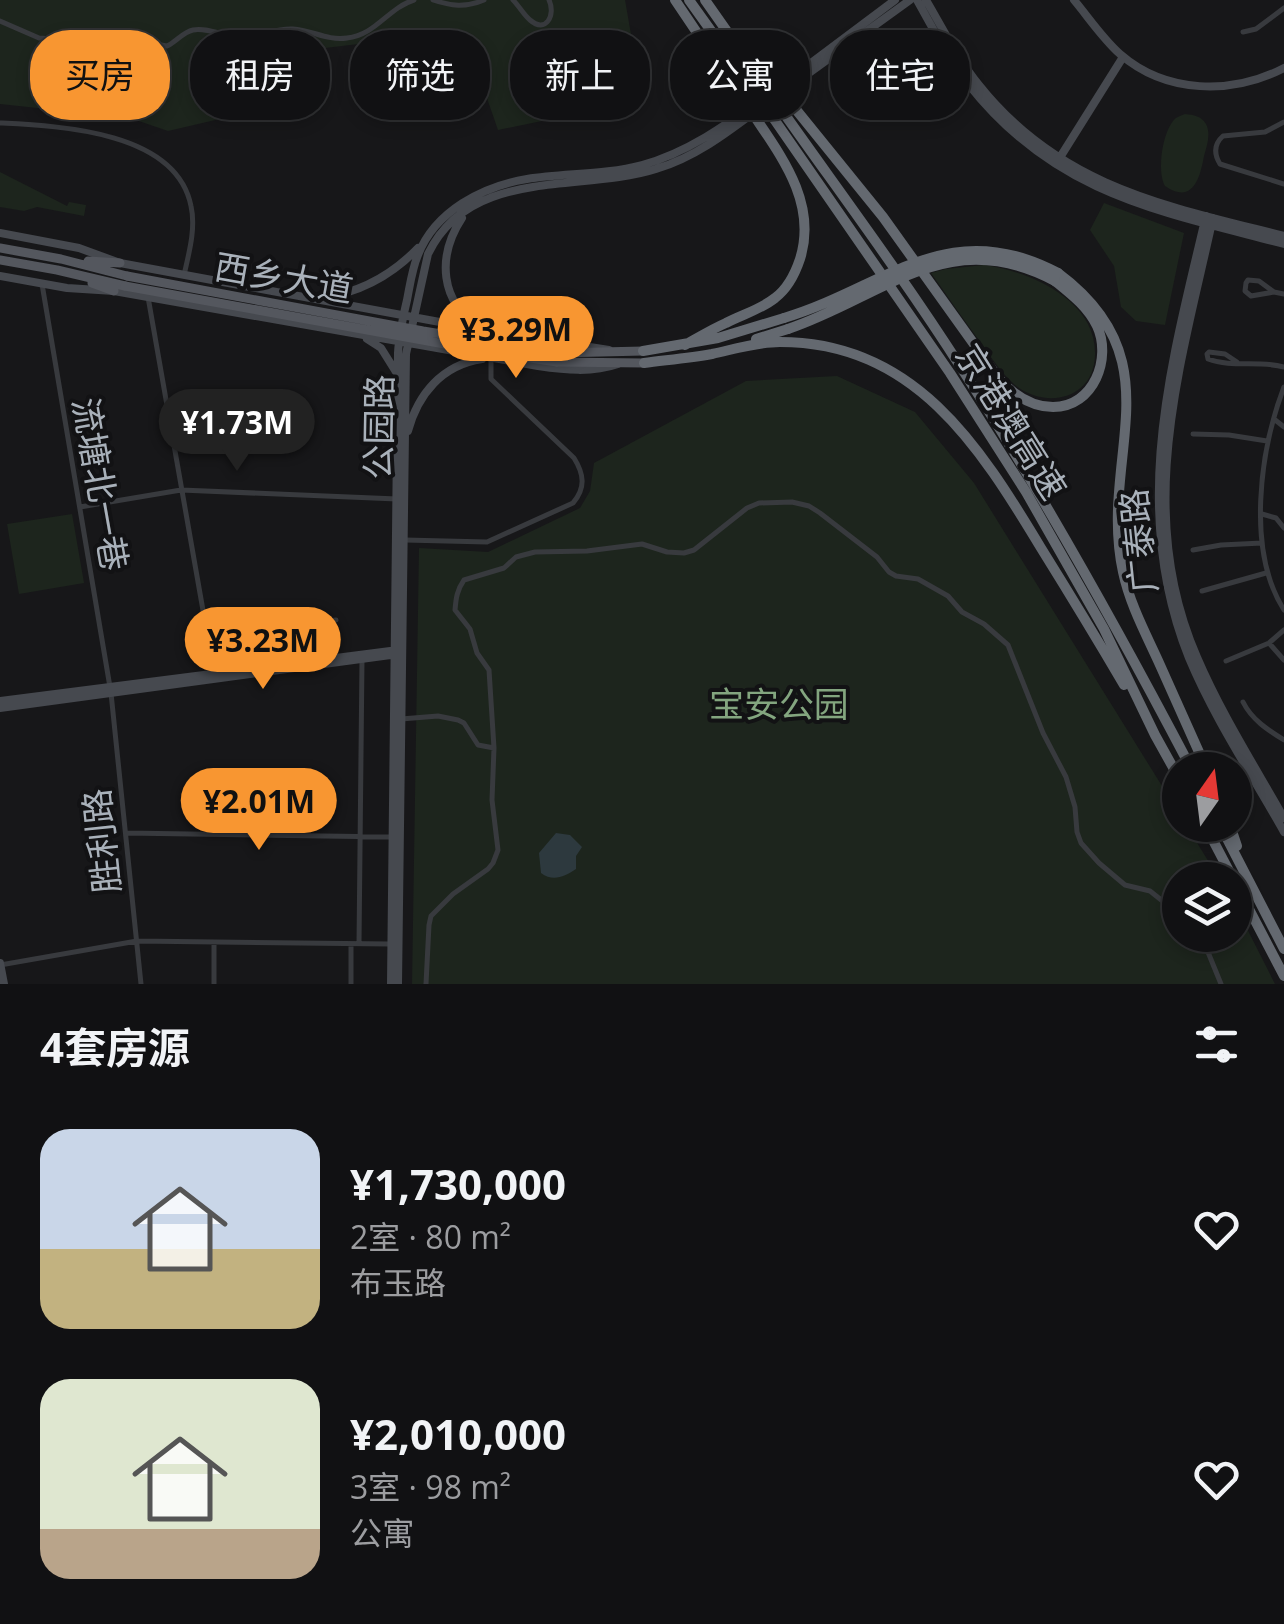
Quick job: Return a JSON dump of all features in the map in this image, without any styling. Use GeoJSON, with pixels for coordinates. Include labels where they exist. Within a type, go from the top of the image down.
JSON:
{"type":"FeatureCollection","features":[{"type":"Feature","properties":{"kind":"highway"},"geometry":{"type":"LineString","coordinates":[[675,0],[777,149],[796,186],[805,219],[801,255],[779,295],[765,306],[685,344]]}},
{"type":"Feature","properties":{"kind":"highway"},"geometry":{"type":"LineString","coordinates":[[689,0],[715,30]]}},
{"type":"Feature","properties":{"kind":"highway"},"geometry":{"type":"LineString","coordinates":[[708,3],[726,30]]}},
{"type":"Feature","properties":{"kind":"highway","name":"京港澳高速"},"geometry":{"type":"LineString","coordinates":[[788,120],[1026,492],[1104,629],[1164,752]]}},
{"type":"Feature","properties":{"kind":"highway","name":"京港澳高速"},"geometry":{"type":"LineString","coordinates":[[789,120],[960,366],[1037,489],[1116,625],[1183,752]]}},
{"type":"Feature","properties":{"kind":"highway"},"geometry":{"type":"LineString","coordinates":[[793,120],[883,217],[999,380],[1017,395],[1051,407],[1082,396],[1097,377],[1103,353],[1092,316],[1056,277]]}},
{"type":"Feature","properties":{"kind":"highway"},"geometry":{"type":"LineString","coordinates":[[644,357],[685,344],[817,319],[945,262],[985,258],[1021,265],[1056,277],[1086,296],[1099,312],[1123,362],[1128,421],[1117,509],[1123,574],[1141,624],[1200,752]]}},
{"type":"Feature","properties":{"kind":"highway"},"geometry":{"type":"LineString","coordinates":[[708,355],[786,323]]}},
{"type":"Feature","properties":{"kind":"highway"},"geometry":{"type":"LineString","coordinates":[[644,357],[708,355],[779,342],[827,347],[878,364],[924,392],[956,423],[986,462],[1154,735]]}},
{"type":"Feature","properties":{"kind":"highway"},"geometry":{"type":"LineString","coordinates":[[1214,842],[1284,976]]}},
{"type":"Feature","properties":{"kind":"highway"},"geometry":{"type":"LineString","coordinates":[[1252,886],[1284,949]]}},
{"type":"Feature","properties":{"kind":"main road","name":"公园路"},"geometry":{"type":"LineString","coordinates":[[400,540],[397,499],[403,342],[414,264],[423,242],[436,226],[473,197],[498,186],[634,168],[686,148],[740,115],[894,0]]}},
{"type":"Feature","properties":{"kind":"main road","name":"公园路"},"geometry":{"type":"LineString","coordinates":[[408,316],[430,248],[448,225],[470,209],[519,188],[630,176],[682,159],[725,134],[913,0]]}},
{"type":"Feature","properties":{"kind":"main road"},"geometry":{"type":"LineString","coordinates":[[913,0],[981,100],[1012,130],[1058,162],[1107,193],[1284,244]]}},
{"type":"Feature","properties":{"kind":"main road"},"geometry":{"type":"LineString","coordinates":[[926,0],[958,56],[990,99],[1058,162]]}},
{"type":"Feature","properties":{"kind":"main road"},"geometry":{"type":"LineString","coordinates":[[1074,0],[1123,57],[1170,80],[1204,86],[1238,84],[1284,68]]}},
{"type":"Feature","properties":{"kind":"main road"},"geometry":{"type":"LineString","coordinates":[[894,12],[912,10],[926,16]]}},
{"type":"Feature","properties":{"kind":"main road"},"geometry":{"type":"LineString","coordinates":[[1058,162],[1123,57]]}},
{"type":"Feature","properties":{"kind":"main road"},"geometry":{"type":"LineString","coordinates":[[470,209],[450,240],[446,280],[458,308],[474,323],[494,332]]}},
{"type":"Feature","properties":{"kind":"main road"},"geometry":{"type":"LineString","coordinates":[[1209,221],[1284,236]]}},
{"type":"Feature","properties":{"kind":"main road","name":"广泰路"},"geometry":{"type":"LineString","coordinates":[[1209,221],[1168,436],[1164,490],[1167,542],[1177,597],[1196,655],[1284,818]]}},
{"type":"Feature","properties":{"kind":"main road","name":"广泰路"},"geometry":{"type":"LineString","coordinates":[[1209,221],[1171,375],[1161,435],[1157,490],[1161,545],[1170,599],[1189,658],[1284,832]]}},
{"type":"Feature","properties":{"kind":"main road"},"geometry":{"type":"LineString","coordinates":[[0,233],[79,248],[120,264]]}},
{"type":"Feature","properties":{"kind":"main road"},"geometry":{"type":"LineString","coordinates":[[312,298],[347,293],[367,285],[398,266],[423,242]]}},
{"type":"Feature","properties":{"kind":"main road","name":"西乡大道"},"geometry":{"type":"LineString","coordinates":[[0,248],[126,281],[483,351],[558,357],[644,357]]}},
{"type":"Feature","properties":{"kind":"main road","name":"西乡大道"},"geometry":{"type":"LineString","coordinates":[[0,260],[59,264]]}},
{"type":"Feature","properties":{"kind":"main road"},"geometry":{"type":"LineString","coordinates":[[0,276],[67,288],[114,291],[576,370],[608,367],[620,357],[585,344],[469,328],[120,264],[59,264]]}},
{"type":"Feature","properties":{"kind":"main road"},"geometry":{"type":"LineString","coordinates":[[59,264],[114,291]]}},
{"type":"Feature","properties":{"kind":"main road"},"geometry":{"type":"LineString","coordinates":[[345,304],[354,312],[349,333]]}},
{"type":"Feature","properties":{"kind":"main road"},"geometry":{"type":"LineString","coordinates":[[461,352],[453,345],[454,335],[469,328]]}},
{"type":"Feature","properties":{"kind":"main road"},"geometry":{"type":"LineString","coordinates":[[349,333],[381,348],[399,380]]}},
{"type":"Feature","properties":{"kind":"main road","name":"公园路"},"geometry":{"type":"LineString","coordinates":[[395,944],[393,837],[405,440],[403,342]]}},
{"type":"Feature","properties":{"kind":"main road"},"geometry":{"type":"LineString","coordinates":[[405,440],[416,409],[434,382],[465,362],[491,358]]}},
{"type":"Feature","properties":{"kind":"main road","name":"公园路"},"geometry":{"type":"LineString","coordinates":[[394,984],[402,719],[398,652]]}},
{"type":"Feature","properties":{"kind":"main road"},"geometry":{"type":"LineString","coordinates":[[111,690],[214,673],[398,652]]}},
{"type":"Feature","properties":{"kind":"main road"},"geometry":{"type":"LineString","coordinates":[[0,704],[362,660],[398,652]]}},
{"type":"Feature","properties":{"kind":"main road"},"geometry":{"type":"LineString","coordinates":[[0,964],[4,984]]}},
{"type":"Feature","properties":{"kind":"street"},"geometry":{"type":"LineString","coordinates":[[0,20],[39,38],[92,42],[119,34],[167,46],[197,30],[250,37],[290,28],[323,37],[348,38],[370,31],[396,8],[414,0]]}},
{"type":"Feature","properties":{"kind":"street"},"geometry":{"type":"LineString","coordinates":[[433,0],[464,6],[484,0]]}},
{"type":"Feature","properties":{"kind":"street"},"geometry":{"type":"LineString","coordinates":[[513,0],[531,22],[543,24],[552,16],[549,0]]}},
{"type":"Feature","properties":{"kind":"street"},"geometry":{"type":"LineString","coordinates":[[1243,32],[1256,29],[1284,8]]}},
{"type":"Feature","properties":{"kind":"street"},"geometry":{"type":"LineString","coordinates":[[1284,122],[1265,132],[1223,136],[1216,148],[1220,164],[1284,184]]}},
{"type":"Feature","properties":{"kind":"street"},"geometry":{"type":"LineString","coordinates":[[0,123],[77,128],[161,159],[177,175],[191,205],[192,228],[184,275]]}},
{"type":"Feature","properties":{"kind":"street"},"geometry":{"type":"LineString","coordinates":[[1274,292],[1259,281],[1246,283],[1250,296],[1284,294]]}},
{"type":"Feature","properties":{"kind":"street","name":"流塘北一巷"},"geometry":{"type":"LineString","coordinates":[[42,284],[111,690]]}},
{"type":"Feature","properties":{"kind":"street"},"geometry":{"type":"LineString","coordinates":[[148,297],[214,673]]}},
{"type":"Feature","properties":{"kind":"street"},"geometry":{"type":"LineString","coordinates":[[1237,362],[1225,354],[1207,354],[1213,362],[1270,363],[1284,367]]}},
{"type":"Feature","properties":{"kind":"street"},"geometry":{"type":"LineString","coordinates":[[400,540],[487,542],[573,503],[580,495],[582,470],[491,380],[491,358]]}},
{"type":"Feature","properties":{"kind":"street"},"geometry":{"type":"LineString","coordinates":[[1284,387],[1267,441],[1262,476],[1266,573],[1284,610]]}},
{"type":"Feature","properties":{"kind":"street"},"geometry":{"type":"LineString","coordinates":[[1274,420],[1284,427]]}},
{"type":"Feature","properties":{"kind":"street"},"geometry":{"type":"LineString","coordinates":[[1193,434],[1267,441]]}},
{"type":"Feature","properties":{"kind":"street"},"geometry":{"type":"LineString","coordinates":[[80,507],[181,490],[397,499]]}},
{"type":"Feature","properties":{"kind":"street"},"geometry":{"type":"LineString","coordinates":[[426,984],[432,916],[452,894],[488,869],[498,850],[492,800],[494,748],[489,670],[477,653],[470,629],[455,610],[456,596],[464,580],[504,568],[516,557],[535,552],[642,544],[684,553],[694,550],[759,502],[809,506],[876,557],[889,572],[918,578],[1000,636],[1013,656],[1043,733],[1066,777],[1081,843],[1125,885],[1150,891],[1162,900]]}},
{"type":"Feature","properties":{"kind":"street"},"geometry":{"type":"LineString","coordinates":[[1262,514],[1276,518],[1284,528]]}},
{"type":"Feature","properties":{"kind":"street"},"geometry":{"type":"LineString","coordinates":[[1193,550],[1262,543]]}},
{"type":"Feature","properties":{"kind":"street"},"geometry":{"type":"LineString","coordinates":[[1202,591],[1266,573]]}},
{"type":"Feature","properties":{"kind":"street"},"geometry":{"type":"LineString","coordinates":[[208,638],[336,620]]}},
{"type":"Feature","properties":{"kind":"street"},"geometry":{"type":"LineString","coordinates":[[1226,661],[1268,643],[1284,630]]}},
{"type":"Feature","properties":{"kind":"street"},"geometry":{"type":"LineString","coordinates":[[1268,643],[1284,660]]}},
{"type":"Feature","properties":{"kind":"street"},"geometry":{"type":"LineString","coordinates":[[351,984],[360,836],[362,660]]}},
{"type":"Feature","properties":{"kind":"street","name":"胜利路"},"geometry":{"type":"LineString","coordinates":[[111,690],[141,984]]}},
{"type":"Feature","properties":{"kind":"street"},"geometry":{"type":"LineString","coordinates":[[1243,702],[1259,723],[1284,740]]}},
{"type":"Feature","properties":{"kind":"street"},"geometry":{"type":"LineString","coordinates":[[402,719],[449,716],[464,723],[478,745],[494,748]]}},
{"type":"Feature","properties":{"kind":"street"},"geometry":{"type":"LineString","coordinates":[[126,833],[393,837]]}},
{"type":"Feature","properties":{"kind":"street"},"geometry":{"type":"LineString","coordinates":[[0,964],[137,941],[395,944]]}},
{"type":"Feature","properties":{"kind":"street"},"geometry":{"type":"LineString","coordinates":[[214,942],[214,984]]}},
{"type":"Feature","properties":{"kind":"street"},"geometry":{"type":"LineString","coordinates":[[1208,952],[1222,984]]}},
{"type":"Feature","properties":{"kind":"green space"},"geometry":{"type":"Polygon","coordinates":[[[0,0],[625,0],[630,30],[510,30],[510,120],[547,120],[498,130],[490,107],[490,30],[350,30],[350,45],[330,47],[330,30],[190,30],[190,120],[215,120],[168,131],[136,120],[170,120],[170,30],[30,30],[30,107],[0,104],[0,0]]]}},
{"type":"Feature","properties":{"kind":"green space"},"geometry":{"type":"Polygon","coordinates":[[[1185,114],[1202,119],[1208,136],[1197,180],[1189,191],[1182,192],[1165,186],[1161,164],[1168,130],[1174,120],[1185,114]]]}},
{"type":"Feature","properties":{"kind":"green space"},"geometry":{"type":"Polygon","coordinates":[[[0,172],[67,206],[69,202],[86,205],[84,216],[37,207],[24,211],[0,207],[0,172]]]}},
{"type":"Feature","properties":{"kind":"green space"},"geometry":{"type":"Polygon","coordinates":[[[1104,203],[1184,233],[1165,325],[1136,321],[1121,307],[1114,266],[1090,230],[1104,203]]]}},
{"type":"Feature","properties":{"kind":"green space"},"geometry":{"type":"Polygon","coordinates":[[[984,265],[1039,282],[1073,304],[1085,319],[1093,336],[1095,355],[1093,370],[1077,390],[1066,396],[1040,397],[1015,385],[996,365],[931,273],[984,265]]]}},
{"type":"Feature","properties":{"kind":"green space","name":"宝安公园"},"geometry":{"type":"Polygon","coordinates":[[[837,376],[915,412],[974,483],[1162,786],[1162,842],[1197,842],[1209,862],[1162,862],[1162,952],[1252,952],[1252,939],[1275,984],[412,984],[419,548],[488,552],[580,508],[590,491],[594,463],[746,381],[837,376]]]}},
{"type":"Feature","properties":{"kind":"green space"},"geometry":{"type":"Polygon","coordinates":[[[72,514],[84,583],[19,594],[7,524],[72,514]]]}},
{"type":"Feature","properties":{"kind":"shaded area"},"geometry":{"type":"Polygon","coordinates":[[[556,833],[570,835],[582,847],[576,856],[576,869],[554,878],[541,873],[539,853],[556,833]]]}}]}
